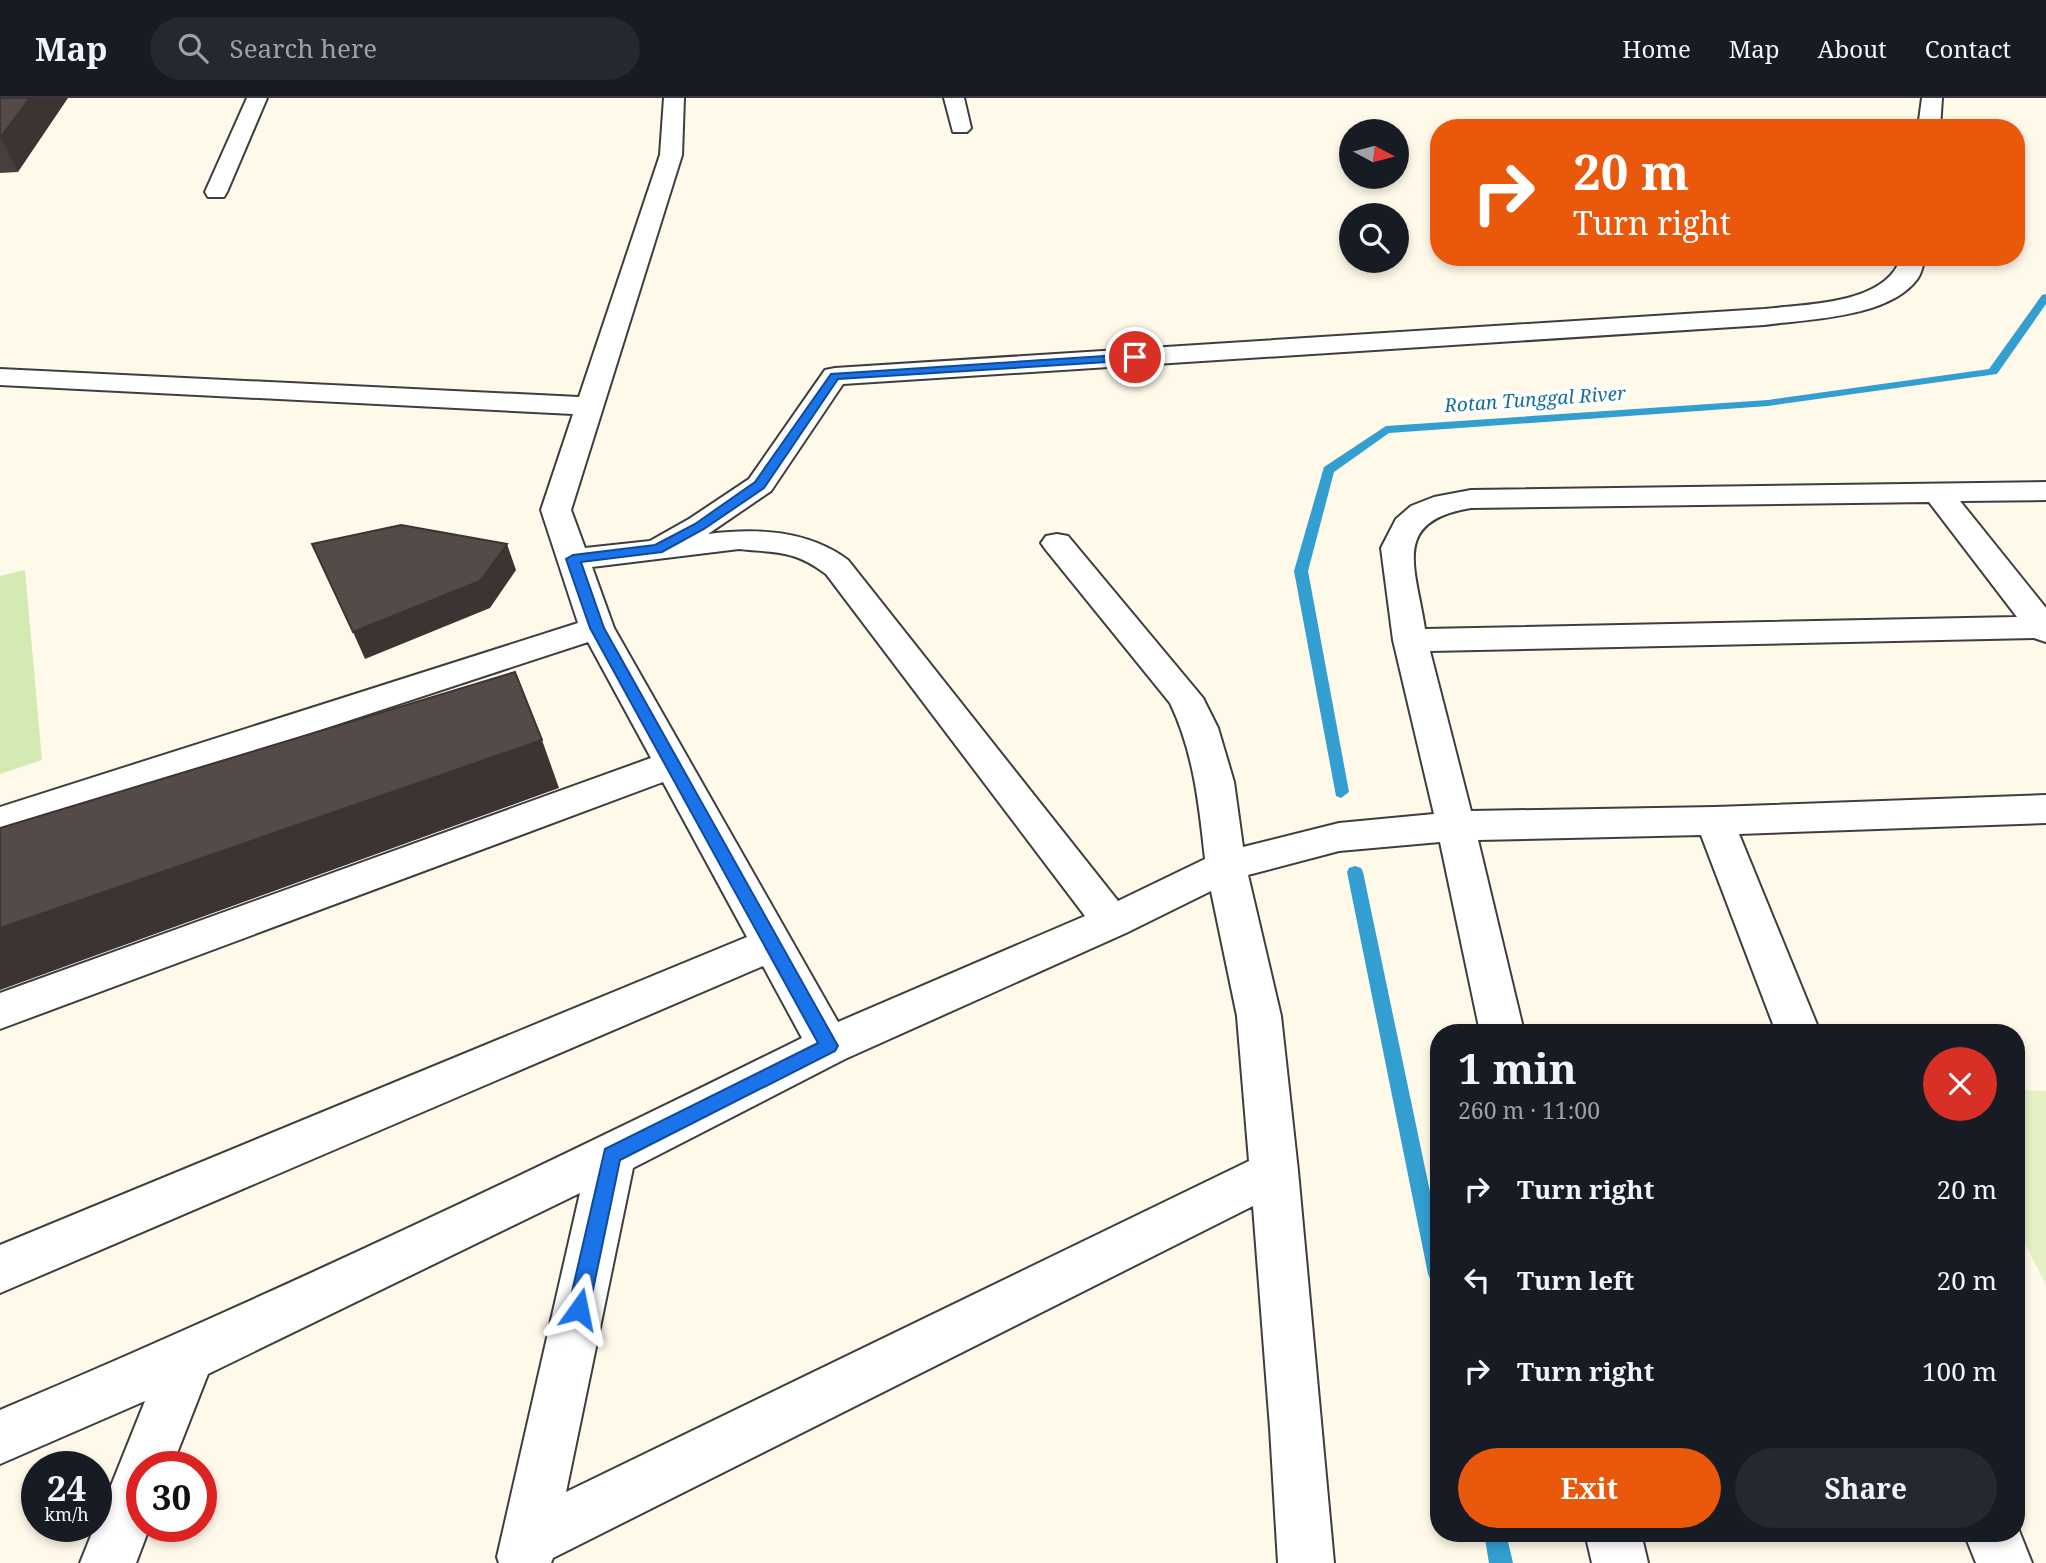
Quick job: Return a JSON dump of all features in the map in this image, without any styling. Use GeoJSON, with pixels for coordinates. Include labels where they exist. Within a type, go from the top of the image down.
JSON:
{"type":"FeatureCollection","features":[{"type":"Feature","properties":{"kind":"street"},"geometry":{"type":"LineString","coordinates":[[216,192],[257,98]]}},
{"type":"Feature","properties":{"kind":"street"},"geometry":{"type":"LineString","coordinates":[[674,98],[671,155],[556,510],[597,628],[829,1046]]}},
{"type":"Feature","properties":{"kind":"street"},"geometry":{"type":"LineString","coordinates":[[954,98],[960,128]]}},
{"type":"Feature","properties":{"kind":"street"},"geometry":{"type":"LineString","coordinates":[[1930,119],[1932,98]]}},
{"type":"Feature","properties":{"kind":"street"},"geometry":{"type":"LineString","coordinates":[[658,549],[699,526],[760,485],[835,376],[1764,317],[1855,306],[1888,290],[1908,275],[1910,266]]}},
{"type":"Feature","properties":{"kind":"street"},"geometry":{"type":"LineString","coordinates":[[0,377],[590,407]]}},
{"type":"Feature","properties":{"kind":"street"},"geometry":{"type":"LineString","coordinates":[[1500,1024],[1456,826],[1410,640],[1397,548],[1407,526],[1422,512],[1445,503],[1485,499],[2046,491]]}},
{"type":"Feature","properties":{"kind":"street"},"geometry":{"type":"LineString","coordinates":[[1937,492],[2045,628]]}},
{"type":"Feature","properties":{"kind":"street"},"geometry":{"type":"LineString","coordinates":[[573,559],[739,540],[775,541],[818,553],[837,566],[1112,922]]}},
{"type":"Feature","properties":{"kind":"street"},"geometry":{"type":"LineString","coordinates":[[1057,543],[1185,698],[1200,728],[1215,782],[1226,866],[1259,1016],[1275,1171],[1306,1563]]}},
{"type":"Feature","properties":{"kind":"street"},"geometry":{"type":"LineString","coordinates":[[0,821],[597,628]]}},
{"type":"Feature","properties":{"kind":"street"},"geometry":{"type":"LineString","coordinates":[[1410,640],[2045,628]]}},
{"type":"Feature","properties":{"kind":"street"},"geometry":{"type":"LineString","coordinates":[[0,1011],[673,764]]}},
{"type":"Feature","properties":{"kind":"street"},"geometry":{"type":"LineString","coordinates":[[0,1437],[188,1356],[612,1155],[829,1046],[1112,922],[1226,866],[1339,837],[1456,826],[1715,821],[2046,809]]}},
{"type":"Feature","properties":{"kind":"street"},"geometry":{"type":"LineString","coordinates":[[1715,821],[1795,1024]]}},
{"type":"Feature","properties":{"kind":"street"},"geometry":{"type":"LineString","coordinates":[[0,1269],[773,944]]}},
{"type":"Feature","properties":{"kind":"street"},"geometry":{"type":"LineString","coordinates":[[526,1552],[612,1155]]}},
{"type":"Feature","properties":{"kind":"street"},"geometry":{"type":"LineString","coordinates":[[526,1552],[1275,1171]]}},
{"type":"Feature","properties":{"kind":"street"},"geometry":{"type":"LineString","coordinates":[[151,1451],[188,1356]]}},
{"type":"Feature","properties":{"kind":"street"},"geometry":{"type":"LineString","coordinates":[[108,1563],[126,1517]]}},
{"type":"Feature","properties":{"kind":"street"},"geometry":{"type":"LineString","coordinates":[[1615,1542],[1620,1563]]}},
{"type":"Feature","properties":{"kind":"street"},"geometry":{"type":"LineString","coordinates":[[1996,1542],[2004,1563]]}},
{"type":"Feature","properties":{"kind":"green space"},"geometry":{"type":"Polygon","coordinates":[[[25,570],[42,760],[0,774],[0,576],[25,570]]]}},
{"type":"Feature","properties":{"kind":"green space"},"geometry":{"type":"Polygon","coordinates":[[[2025,1090],[2046,1091],[2046,1285],[2025,1243],[2025,1090]]]}},
{"type":"Feature","properties":{"kind":"building"},"geometry":{"type":"Polygon","coordinates":[[[0,98],[30,98],[0,138],[0,98]]]}},
{"type":"Feature","properties":{"kind":"building"},"geometry":{"type":"Polygon","coordinates":[[[401,525],[507,544],[480,581],[353,632],[312,544],[401,525]]]}},
{"type":"Feature","properties":{"kind":"building"},"geometry":{"type":"Polygon","coordinates":[[[515,672],[542,740],[0,928],[0,828],[515,672]]]}},
{"type":"Feature","properties":{"kind":"waterway","name":"Rotan Tunggal River"},"geometry":{"type":"LineString","coordinates":[[1341,792],[1301,571],[1328,470],[1386,430],[1768,403],[1993,372],[2046,297]]}},
{"type":"Feature","properties":{"kind":"waterway","name":"Rotan Tunggal River"},"geometry":{"type":"LineString","coordinates":[[1355,872],[1430,1237]]}},
{"type":"Feature","properties":{"kind":"waterway","name":"Rotan Tunggal River"},"geometry":{"type":"LineString","coordinates":[[1497,1542],[1501,1563]]}},
{"type":"Feature","properties":{"kind":"route"},"geometry":{"type":"LineString","coordinates":[[579,1309],[612,1155],[829,1046],[597,628],[573,559],[658,549],[699,526],[760,485],[835,376],[1135,357]]}}]}
